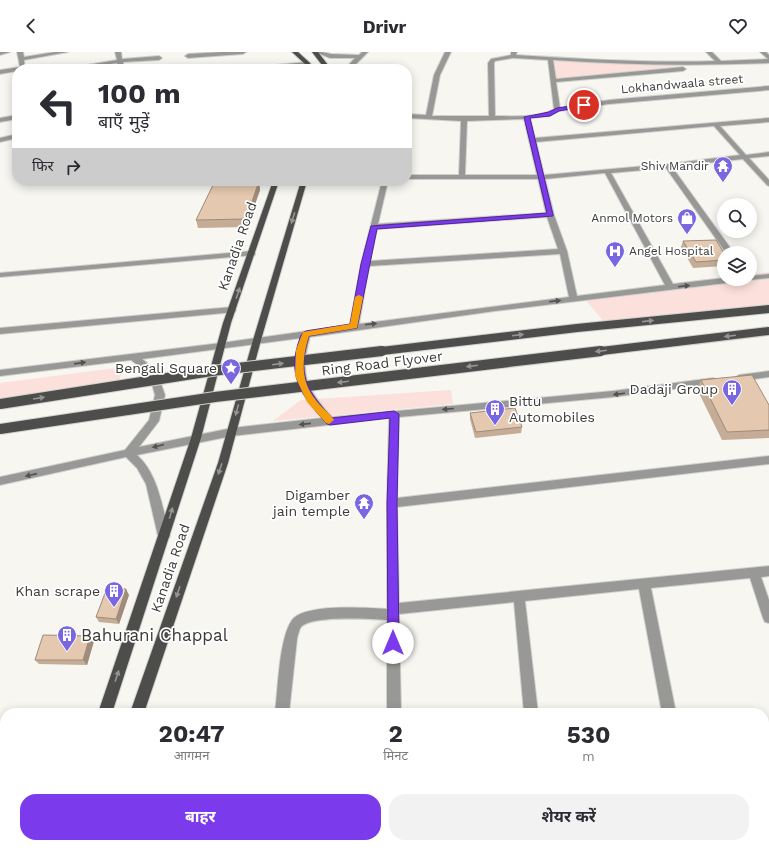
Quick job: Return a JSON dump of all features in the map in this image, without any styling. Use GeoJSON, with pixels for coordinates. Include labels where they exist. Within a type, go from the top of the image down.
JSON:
{"type":"FeatureCollection","features":[{"type":"Feature","properties":{"kind":"main road"},"geometry":{"type":"LineString","coordinates":[[295,52],[306,64]]}},
{"type":"Feature","properties":{"kind":"main road"},"geometry":{"type":"LineString","coordinates":[[315,52],[324,64]]}},
{"type":"Feature","properties":{"kind":"main road","name":"Kanadia Road"},"geometry":{"type":"LineString","coordinates":[[107,708],[196,438],[232,310],[274,186]]}},
{"type":"Feature","properties":{"kind":"main road","name":"Kanadia Road"},"geometry":{"type":"LineString","coordinates":[[139,708],[232,432],[257,340],[303,186]]}},
{"type":"Feature","properties":{"kind":"main road","name":"Ring Road Flyover"},"geometry":{"type":"LineString","coordinates":[[0,404],[212,371],[577,328],[769,309]]}},
{"type":"Feature","properties":{"kind":"main road","name":"Ring Road Flyover"},"geometry":{"type":"LineString","coordinates":[[0,429],[214,397],[769,331]]}},
{"type":"Feature","properties":{"kind":"street"},"geometry":{"type":"LineString","coordinates":[[0,53],[7,52]]}},
{"type":"Feature","properties":{"kind":"street"},"geometry":{"type":"LineString","coordinates":[[20,52],[23,64]]}},
{"type":"Feature","properties":{"kind":"street"},"geometry":{"type":"LineString","coordinates":[[22,59],[65,52]]}},
{"type":"Feature","properties":{"kind":"street"},"geometry":{"type":"LineString","coordinates":[[118,52],[120,64]]}},
{"type":"Feature","properties":{"kind":"street"},"geometry":{"type":"LineString","coordinates":[[188,56],[243,52]]}},
{"type":"Feature","properties":{"kind":"street"},"geometry":{"type":"LineString","coordinates":[[318,52],[330,56],[360,57]]}},
{"type":"Feature","properties":{"kind":"street"},"geometry":{"type":"LineString","coordinates":[[353,64],[365,52]]}},
{"type":"Feature","properties":{"kind":"street"},"geometry":{"type":"LineString","coordinates":[[429,118],[437,74],[443,59],[448,52]]}},
{"type":"Feature","properties":{"kind":"street"},"geometry":{"type":"LineString","coordinates":[[709,52],[720,63]]}},
{"type":"Feature","properties":{"kind":"street"},"geometry":{"type":"LineString","coordinates":[[763,52],[769,60]]}},
{"type":"Feature","properties":{"kind":"street"},"geometry":{"type":"LineString","coordinates":[[492,118],[491,63],[493,60],[514,54],[550,58],[694,64],[769,60]]}},
{"type":"Feature","properties":{"kind":"street"},"geometry":{"type":"LineString","coordinates":[[100,64],[159,58]]}},
{"type":"Feature","properties":{"kind":"street"},"geometry":{"type":"LineString","coordinates":[[550,58],[557,110]]}},
{"type":"Feature","properties":{"kind":"street"},"geometry":{"type":"LineString","coordinates":[[552,81],[680,70],[694,64]]}},
{"type":"Feature","properties":{"kind":"street"},"geometry":{"type":"LineString","coordinates":[[0,72],[12,70]]}},
{"type":"Feature","properties":{"kind":"street","name":"Lokhandwaala street"},"geometry":{"type":"LineString","coordinates":[[412,116],[464,119],[527,117],[550,114],[557,110],[609,102],[769,88]]}},
{"type":"Feature","properties":{"kind":"street"},"geometry":{"type":"LineString","coordinates":[[527,117],[550,215],[563,251],[574,299]]}},
{"type":"Feature","properties":{"kind":"street"},"geometry":{"type":"LineString","coordinates":[[0,120],[12,118]]}},
{"type":"Feature","properties":{"kind":"street"},"geometry":{"type":"LineString","coordinates":[[462,177],[464,119]]}},
{"type":"Feature","properties":{"kind":"street"},"geometry":{"type":"LineString","coordinates":[[532,140],[769,120]]}},
{"type":"Feature","properties":{"kind":"street"},"geometry":{"type":"LineString","coordinates":[[716,124],[746,156],[769,184]]}},
{"type":"Feature","properties":{"kind":"street"},"geometry":{"type":"LineString","coordinates":[[0,140],[12,137]]}},
{"type":"Feature","properties":{"kind":"street"},"geometry":{"type":"LineString","coordinates":[[412,177],[541,177],[668,166],[769,154]]}},
{"type":"Feature","properties":{"kind":"street"},"geometry":{"type":"LineString","coordinates":[[668,166],[725,246]]}},
{"type":"Feature","properties":{"kind":"street"},"geometry":{"type":"LineString","coordinates":[[607,171],[670,287]]}},
{"type":"Feature","properties":{"kind":"street"},"geometry":{"type":"LineString","coordinates":[[354,326],[365,264],[384,186]]}},
{"type":"Feature","properties":{"kind":"street"},"geometry":{"type":"LineString","coordinates":[[374,227],[550,215]]}},
{"type":"Feature","properties":{"kind":"street"},"geometry":{"type":"LineString","coordinates":[[365,264],[563,251]]}},
{"type":"Feature","properties":{"kind":"street"},"geometry":{"type":"LineString","coordinates":[[0,275],[252,253]]}},
{"type":"Feature","properties":{"kind":"street"},"geometry":{"type":"LineString","coordinates":[[757,277],[769,276]]}},
{"type":"Feature","properties":{"kind":"street"},"geometry":{"type":"LineString","coordinates":[[0,373],[221,346],[354,326],[717,282]]}},
{"type":"Feature","properties":{"kind":"street"},"geometry":{"type":"LineString","coordinates":[[0,331],[232,310]]}},
{"type":"Feature","properties":{"kind":"street"},"geometry":{"type":"LineString","coordinates":[[306,334],[300,350],[299,376],[310,400],[330,421]]}},
{"type":"Feature","properties":{"kind":"street"},"geometry":{"type":"LineString","coordinates":[[128,453],[154,421],[160,395],[152,372],[132,356]]}},
{"type":"Feature","properties":{"kind":"street"},"geometry":{"type":"LineString","coordinates":[[0,481],[196,438],[232,432],[394,414],[614,394],[768,376]]}},
{"type":"Feature","properties":{"kind":"street"},"geometry":{"type":"LineString","coordinates":[[394,414],[392,503],[394,708]]}},
{"type":"Feature","properties":{"kind":"street"},"geometry":{"type":"LineString","coordinates":[[128,453],[141,465],[151,484],[164,536]]}},
{"type":"Feature","properties":{"kind":"street"},"geometry":{"type":"LineString","coordinates":[[392,503],[769,460]]}},
{"type":"Feature","properties":{"kind":"street"},"geometry":{"type":"LineString","coordinates":[[283,708],[291,636],[296,623],[303,618],[322,614],[393,612],[519,596],[769,571]]}},
{"type":"Feature","properties":{"kind":"street"},"geometry":{"type":"LineString","coordinates":[[754,572],[769,618]]}},
{"type":"Feature","properties":{"kind":"street"},"geometry":{"type":"LineString","coordinates":[[644,584],[668,708]]}},
{"type":"Feature","properties":{"kind":"street"},"geometry":{"type":"LineString","coordinates":[[519,596],[530,708]]}},
{"type":"Feature","properties":{"kind":"shaded area"},"geometry":{"type":"Polygon","coordinates":[[[550,58],[694,64],[555,81],[550,58]]]}},
{"type":"Feature","properties":{"kind":"shaded area"},"geometry":{"type":"Polygon","coordinates":[[[769,272],[769,311],[611,330],[583,297],[717,278],[717,286],[757,286],[757,273],[769,272]]]}},
{"type":"Feature","properties":{"kind":"shaded area"},"geometry":{"type":"Polygon","coordinates":[[[124,367],[119,381],[0,404],[0,383],[124,367]]]}},
{"type":"Feature","properties":{"kind":"shaded area"},"geometry":{"type":"Polygon","coordinates":[[[451,390],[453,404],[273,421],[301,400],[451,390]]]}},
{"type":"Feature","properties":{"kind":"building"},"geometry":{"type":"Polygon","coordinates":[[[213,186],[257,186],[246,219],[196,220],[213,186]]]}},
{"type":"Feature","properties":{"kind":"building"},"geometry":{"type":"Polygon","coordinates":[[[716,240],[720,246],[717,246],[717,260],[696,262],[683,241],[716,240]]]}},
{"type":"Feature","properties":{"kind":"building","name":"Dadaji Group"},"geometry":{"type":"Polygon","coordinates":[[[752,375],[769,405],[769,430],[727,432],[701,380],[752,375]]]}},
{"type":"Feature","properties":{"kind":"building","name":"Bittu Automobiles"},"geometry":{"type":"Polygon","coordinates":[[[515,408],[522,427],[476,432],[470,413],[515,408]]]}},
{"type":"Feature","properties":{"kind":"building","name":"Khan scrape"},"geometry":{"type":"Polygon","coordinates":[[[107,588],[126,589],[116,619],[96,617],[107,588]]]}},
{"type":"Feature","properties":{"kind":"building","name":"Bahurani Chappal"},"geometry":{"type":"Polygon","coordinates":[[[43,635],[90,636],[83,660],[35,660],[43,635]]]}},
{"type":"Feature","properties":{"kind":"slow traffic"},"geometry":{"type":"LineString","coordinates":[[329,420],[310,400],[299,376],[300,350],[306,334],[354,326],[359,297]]}},
{"type":"Feature","properties":{"kind":"place","name":"Shiv Mandir"},"geometry":{"type":"Point","coordinates":[723,183]}},
{"type":"Feature","properties":{"kind":"place","name":"Anmol Motors"},"geometry":{"type":"Point","coordinates":[687,235]}},
{"type":"Feature","properties":{"kind":"place","name":"Angel Hospital"},"geometry":{"type":"Point","coordinates":[615,268]}},
{"type":"Feature","properties":{"kind":"place","name":"Bengali Square"},"geometry":{"type":"Point","coordinates":[231,385]}},
{"type":"Feature","properties":{"kind":"place","name":"Dadaji Group"},"geometry":{"type":"Point","coordinates":[732,406]}},
{"type":"Feature","properties":{"kind":"place","name":"Bittu Automobiles"},"geometry":{"type":"Point","coordinates":[495,426]}},
{"type":"Feature","properties":{"kind":"place","name":"Digamber jain temple"},"geometry":{"type":"Point","coordinates":[364,520]}},
{"type":"Feature","properties":{"kind":"place","name":"Khan scrape"},"geometry":{"type":"Point","coordinates":[114,608]}},
{"type":"Feature","properties":{"kind":"place","name":"Bahurani Chappal"},"geometry":{"type":"Point","coordinates":[67,652]}},
{"type":"Feature","properties":{"kind":"route"},"geometry":{"type":"LineString","coordinates":[[393,643],[392,503],[394,414],[330,421],[310,400],[299,376],[300,350],[306,334],[354,326],[365,264],[374,227],[550,215],[527,117],[550,114],[557,110],[584,105]]}}]}
